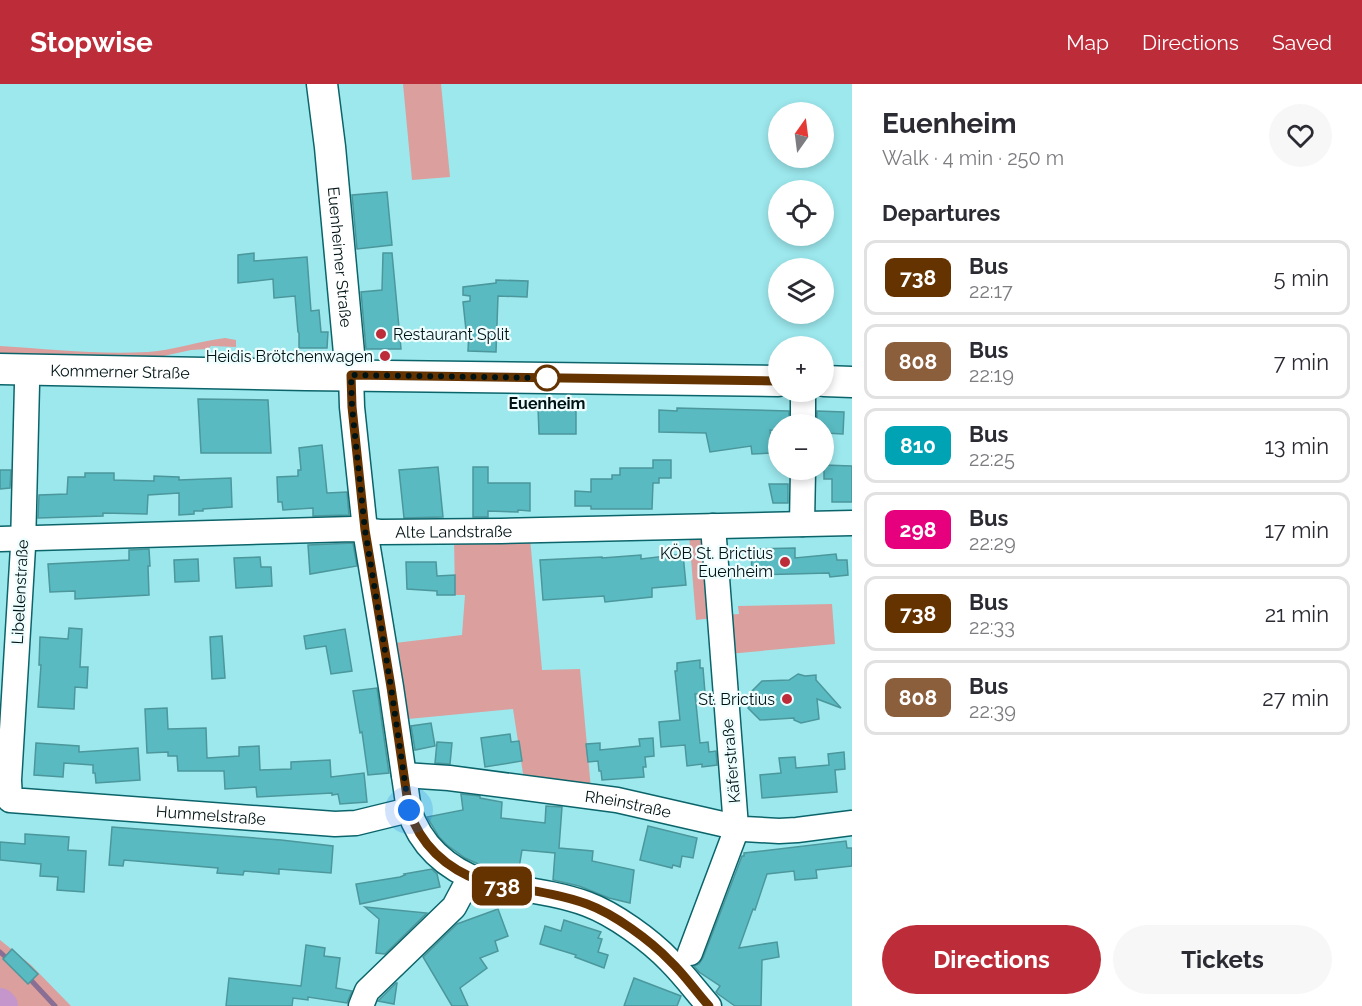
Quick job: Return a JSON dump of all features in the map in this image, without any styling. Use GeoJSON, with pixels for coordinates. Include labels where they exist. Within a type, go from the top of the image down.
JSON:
{"type":"FeatureCollection","features":[{"type":"Feature","properties":{"kind":"main road","name":"Euenheimer Straße"},"geometry":{"type":"LineString","coordinates":[[322,84],[351,375]]}},
{"type":"Feature","properties":{"kind":"main road","name":"Kommerner Straße"},"geometry":{"type":"LineString","coordinates":[[0,369],[768,381]]}},
{"type":"Feature","properties":{"kind":"main road"},"geometry":{"type":"LineString","coordinates":[[834,381],[852,382]]}},
{"type":"Feature","properties":{"kind":"street","name":"Euenheimer Straße"},"geometry":{"type":"LineString","coordinates":[[351,375],[352,407],[365,530],[409,810],[413,823],[439,858],[470,877],[483,882],[589,905],[619,921],[671,961],[702,1003]]}},
{"type":"Feature","properties":{"kind":"street","name":"Libellenstraße"},"geometry":{"type":"LineString","coordinates":[[10,800],[12,539],[27,384]]}},
{"type":"Feature","properties":{"kind":"street"},"geometry":{"type":"LineString","coordinates":[[802,524],[803,480]]}},
{"type":"Feature","properties":{"kind":"street","name":"Alte Landstraße"},"geometry":{"type":"LineString","coordinates":[[12,539],[353,529],[467,531],[852,523]]}},
{"type":"Feature","properties":{"kind":"street","name":"Käferstraße"},"geometry":{"type":"LineString","coordinates":[[690,953],[736,827],[713,526]]}},
{"type":"Feature","properties":{"kind":"street","name":"Rheinstraße"},"geometry":{"type":"LineString","coordinates":[[404,775],[448,778],[617,800],[744,829],[797,830],[852,823]]}},
{"type":"Feature","properties":{"kind":"street","name":"Hummelstraße"},"geometry":{"type":"LineString","coordinates":[[10,800],[335,825],[356,823],[409,810]]}},
{"type":"Feature","properties":{"kind":"street"},"geometry":{"type":"LineString","coordinates":[[361,1006],[367,991],[454,907],[470,877]]}},
{"type":"Feature","properties":{"kind":"shaded area"},"geometry":{"type":"Polygon","coordinates":[[[403,84],[441,84],[450,177],[412,180],[403,84]]]}},
{"type":"Feature","properties":{"kind":"shaded area"},"geometry":{"type":"Polygon","coordinates":[[[225,338],[236,340],[236,347],[211,346],[208,349],[159,357],[0,358],[0,346],[130,353],[158,351],[225,338]]]}},
{"type":"Feature","properties":{"kind":"shaded area"},"geometry":{"type":"Polygon","coordinates":[[[689,534],[704,534],[713,618],[696,620],[689,534]]]}},
{"type":"Feature","properties":{"kind":"shaded area"},"geometry":{"type":"Polygon","coordinates":[[[454,537],[530,538],[542,670],[580,669],[591,789],[524,780],[513,709],[408,719],[395,643],[462,635],[465,595],[455,595],[454,537]]]}},
{"type":"Feature","properties":{"kind":"shaded area"},"geometry":{"type":"Polygon","coordinates":[[[832,604],[835,644],[728,654],[725,615],[739,614],[738,606],[832,604]]]}},
{"type":"Feature","properties":{"kind":"shaded area"},"geometry":{"type":"Polygon","coordinates":[[[0,940],[31,965],[71,1006],[0,1006],[0,940]]]}},
{"type":"Feature","properties":{"kind":"building"},"geometry":{"type":"Polygon","coordinates":[[[387,192],[392,245],[357,249],[352,195],[387,192]]]}},
{"type":"Feature","properties":{"kind":"building"},"geometry":{"type":"Polygon","coordinates":[[[254,253],[254,261],[307,257],[311,311],[319,310],[321,332],[328,332],[327,348],[299,348],[295,296],[274,298],[273,279],[238,283],[238,255],[254,253]]]}},
{"type":"Feature","properties":{"kind":"building"},"geometry":{"type":"Polygon","coordinates":[[[383,253],[392,253],[401,349],[366,349],[361,292],[382,290],[383,253]]]}},
{"type":"Feature","properties":{"kind":"building"},"geometry":{"type":"Polygon","coordinates":[[[496,280],[528,281],[527,297],[498,296],[496,352],[468,351],[469,330],[466,330],[463,302],[470,301],[470,296],[463,295],[463,287],[496,283],[496,280]]]}},
{"type":"Feature","properties":{"kind":"building"},"geometry":{"type":"Polygon","coordinates":[[[198,399],[268,400],[271,453],[201,453],[198,399]]]}},
{"type":"Feature","properties":{"kind":"building"},"geometry":{"type":"Polygon","coordinates":[[[576,406],[576,434],[539,434],[538,407],[576,406]]]}},
{"type":"Feature","properties":{"kind":"building"},"geometry":{"type":"Polygon","coordinates":[[[677,408],[789,411],[789,414],[768,414],[768,453],[752,454],[751,446],[710,452],[706,433],[659,432],[659,410],[677,411],[677,408]]]}},
{"type":"Feature","properties":{"kind":"building"},"geometry":{"type":"Polygon","coordinates":[[[817,411],[844,412],[843,434],[834,434],[834,414],[817,414],[817,411]]]}},
{"type":"Feature","properties":{"kind":"building"},"geometry":{"type":"Polygon","coordinates":[[[322,445],[327,493],[347,492],[349,515],[313,516],[313,508],[283,510],[282,502],[278,502],[277,477],[298,476],[298,470],[301,470],[299,448],[322,445]]]}},
{"type":"Feature","properties":{"kind":"building"},"geometry":{"type":"Polygon","coordinates":[[[653,460],[671,460],[671,478],[659,478],[659,483],[653,483],[652,509],[591,509],[591,506],[575,506],[575,491],[591,492],[591,479],[612,479],[612,475],[620,475],[620,468],[653,468],[653,460]]]}},
{"type":"Feature","properties":{"kind":"building"},"geometry":{"type":"Polygon","coordinates":[[[834,465],[852,466],[852,502],[832,502],[834,465]]]}},
{"type":"Feature","properties":{"kind":"building"},"geometry":{"type":"Polygon","coordinates":[[[438,467],[443,517],[404,518],[399,470],[438,467]]]}},
{"type":"Feature","properties":{"kind":"building"},"geometry":{"type":"Polygon","coordinates":[[[473,467],[488,467],[488,483],[530,483],[530,511],[488,511],[488,517],[473,517],[473,467]]]}},
{"type":"Feature","properties":{"kind":"building"},"geometry":{"type":"Polygon","coordinates":[[[0,470],[11,470],[10,488],[0,489],[0,470]]]}},
{"type":"Feature","properties":{"kind":"building"},"geometry":{"type":"Polygon","coordinates":[[[85,473],[114,473],[114,480],[154,481],[154,476],[179,477],[179,480],[231,478],[232,507],[203,509],[203,511],[194,511],[194,514],[179,515],[179,493],[148,495],[147,514],[103,513],[103,516],[38,518],[39,495],[67,494],[68,477],[85,477],[85,473]]]}},
{"type":"Feature","properties":{"kind":"building"},"geometry":{"type":"Polygon","coordinates":[[[769,484],[788,484],[788,503],[773,503],[769,484]]]}},
{"type":"Feature","properties":{"kind":"building"},"geometry":{"type":"Polygon","coordinates":[[[353,543],[357,566],[310,574],[308,545],[353,543]]]}},
{"type":"Feature","properties":{"kind":"building"},"geometry":{"type":"Polygon","coordinates":[[[795,548],[795,558],[836,554],[837,560],[847,560],[848,575],[830,577],[829,573],[752,575],[751,549],[795,548]]]}},
{"type":"Feature","properties":{"kind":"building"},"geometry":{"type":"Polygon","coordinates":[[[149,549],[149,595],[75,599],[75,591],[50,592],[48,564],[129,560],[129,550],[149,549]]]}},
{"type":"Feature","properties":{"kind":"building"},"geometry":{"type":"Polygon","coordinates":[[[683,554],[686,585],[652,588],[652,597],[605,602],[604,596],[543,600],[540,560],[641,555],[641,559],[683,554]]]}},
{"type":"Feature","properties":{"kind":"building"},"geometry":{"type":"Polygon","coordinates":[[[260,557],[261,567],[271,567],[272,586],[236,588],[234,558],[260,557]]]}},
{"type":"Feature","properties":{"kind":"building"},"geometry":{"type":"Polygon","coordinates":[[[198,559],[199,581],[175,582],[174,560],[198,559]]]}},
{"type":"Feature","properties":{"kind":"building"},"geometry":{"type":"Polygon","coordinates":[[[406,562],[436,562],[437,576],[455,575],[455,595],[437,595],[437,591],[407,589],[406,562]]]}},
{"type":"Feature","properties":{"kind":"building"},"geometry":{"type":"Polygon","coordinates":[[[69,628],[82,629],[80,667],[88,667],[87,688],[75,687],[74,709],[38,707],[40,637],[68,639],[69,628]]]}},
{"type":"Feature","properties":{"kind":"building"},"geometry":{"type":"Polygon","coordinates":[[[345,629],[352,671],[331,674],[326,646],[306,649],[304,636],[345,629]]]}},
{"type":"Feature","properties":{"kind":"building"},"geometry":{"type":"Polygon","coordinates":[[[222,636],[225,678],[212,679],[210,637],[222,636]]]}},
{"type":"Feature","properties":{"kind":"building"},"geometry":{"type":"Polygon","coordinates":[[[700,660],[705,693],[695,694],[700,743],[708,742],[709,752],[716,751],[717,765],[702,767],[702,764],[687,766],[685,745],[661,747],[659,722],[680,720],[675,671],[677,671],[677,663],[700,660]]]}},
{"type":"Feature","properties":{"kind":"building","name":"St. Brictius"},"geometry":{"type":"Polygon","coordinates":[[[798,674],[816,675],[816,680],[841,708],[817,699],[819,719],[801,723],[794,718],[760,720],[748,708],[755,702],[748,695],[762,681],[789,680],[798,674]]]}},
{"type":"Feature","properties":{"kind":"building"},"geometry":{"type":"Polygon","coordinates":[[[377,688],[389,773],[368,775],[353,691],[377,688]]]}},
{"type":"Feature","properties":{"kind":"building"},"geometry":{"type":"Polygon","coordinates":[[[167,708],[168,729],[206,728],[207,758],[239,756],[239,747],[259,746],[260,770],[291,769],[291,762],[330,760],[331,777],[364,773],[367,802],[340,804],[338,794],[332,795],[332,793],[257,797],[256,787],[225,789],[224,771],[178,771],[177,756],[168,756],[168,752],[147,753],[145,709],[167,708]]]}},
{"type":"Feature","properties":{"kind":"building"},"geometry":{"type":"Polygon","coordinates":[[[431,723],[435,746],[415,750],[411,726],[431,723]]]}},
{"type":"Feature","properties":{"kind":"building"},"geometry":{"type":"Polygon","coordinates":[[[510,734],[511,742],[519,741],[522,761],[485,767],[481,738],[510,734]]]}},
{"type":"Feature","properties":{"kind":"building"},"geometry":{"type":"Polygon","coordinates":[[[653,738],[654,756],[645,757],[644,777],[602,780],[598,761],[588,762],[586,744],[600,743],[600,750],[640,746],[639,739],[653,738]]]}},
{"type":"Feature","properties":{"kind":"building"},"geometry":{"type":"Polygon","coordinates":[[[437,742],[452,743],[450,764],[435,763],[437,742]]]}},
{"type":"Feature","properties":{"kind":"building"},"geometry":{"type":"Polygon","coordinates":[[[36,743],[79,746],[79,752],[138,748],[140,780],[96,783],[93,765],[64,763],[63,777],[34,775],[36,743]]]}},
{"type":"Feature","properties":{"kind":"building"},"geometry":{"type":"Polygon","coordinates":[[[844,752],[845,769],[835,770],[837,792],[762,798],[760,775],[781,773],[779,758],[795,757],[796,768],[829,765],[828,754],[844,752]]]}},
{"type":"Feature","properties":{"kind":"building"},"geometry":{"type":"Polygon","coordinates":[[[461,794],[502,802],[501,818],[545,823],[546,806],[562,807],[559,848],[593,851],[592,861],[634,870],[630,903],[553,880],[555,853],[522,850],[518,874],[487,868],[465,858],[439,837],[427,817],[463,810],[461,794]]]}},
{"type":"Feature","properties":{"kind":"building"},"geometry":{"type":"Polygon","coordinates":[[[648,826],[697,838],[693,858],[682,856],[680,867],[673,865],[672,868],[640,860],[648,826]]]}},
{"type":"Feature","properties":{"kind":"building"},"geometry":{"type":"Polygon","coordinates":[[[112,827],[333,846],[331,873],[279,869],[279,874],[244,871],[243,875],[217,873],[218,868],[124,860],[123,866],[109,865],[112,827]]]}},
{"type":"Feature","properties":{"kind":"building"},"geometry":{"type":"Polygon","coordinates":[[[25,834],[69,837],[68,850],[86,851],[84,892],[57,890],[58,877],[40,876],[41,864],[0,860],[0,842],[25,844],[25,834]]]}},
{"type":"Feature","properties":{"kind":"building"},"geometry":{"type":"Polygon","coordinates":[[[846,841],[847,848],[852,848],[852,866],[816,870],[817,878],[795,880],[794,871],[767,874],[739,948],[777,942],[779,957],[762,960],[761,1006],[735,1006],[718,994],[716,992],[720,986],[694,966],[699,964],[703,958],[744,853],[846,841]]]}},
{"type":"Feature","properties":{"kind":"building"},"geometry":{"type":"Polygon","coordinates":[[[432,869],[437,874],[440,887],[360,904],[356,884],[432,869]]]}},
{"type":"Feature","properties":{"kind":"building"},"geometry":{"type":"Polygon","coordinates":[[[365,907],[427,913],[385,954],[376,953],[379,919],[365,907]]]}},
{"type":"Feature","properties":{"kind":"building"},"geometry":{"type":"Polygon","coordinates":[[[498,909],[508,936],[495,941],[498,951],[480,958],[487,968],[460,988],[468,1006],[452,1006],[423,957],[457,924],[498,909]]]}},
{"type":"Feature","properties":{"kind":"building"},"geometry":{"type":"Polygon","coordinates":[[[564,920],[601,932],[598,938],[602,939],[598,952],[608,955],[604,968],[575,957],[576,955],[540,944],[545,926],[561,931],[564,920]]]}},
{"type":"Feature","properties":{"kind":"building"},"geometry":{"type":"Polygon","coordinates":[[[306,945],[325,948],[324,956],[340,958],[336,988],[352,991],[347,1003],[308,997],[308,1000],[293,998],[292,1006],[226,1006],[229,978],[301,986],[306,945]]]}},
{"type":"Feature","properties":{"kind":"building"},"geometry":{"type":"Polygon","coordinates":[[[12,949],[38,974],[28,984],[3,959],[12,949]]]}},
{"type":"Feature","properties":{"kind":"building"},"geometry":{"type":"Polygon","coordinates":[[[634,978],[681,996],[677,1006],[624,1006],[634,978]]]}},
{"type":"Feature","properties":{"kind":"building"},"geometry":{"type":"Polygon","coordinates":[[[396,983],[394,1004],[378,1001],[396,983]]]}},
{"type":"Feature","properties":{"kind":"waterway"},"geometry":{"type":"LineString","coordinates":[[0,952],[10,961]]}},
{"type":"Feature","properties":{"kind":"waterway"},"geometry":{"type":"LineString","coordinates":[[28,977],[55,1006]]}},
{"type":"Feature","properties":{"kind":"bus line","name":"738"},"geometry":{"type":"LineString","coordinates":[[709,1006],[671,961],[619,921],[589,905],[483,882],[470,877],[439,858],[413,823],[409,810],[365,530],[352,407],[351,375],[768,381]]}},
{"type":"Feature","properties":{"kind":"place","name":"Restaurant Split"},"geometry":{"type":"Point","coordinates":[381,334]}},
{"type":"Feature","properties":{"kind":"place","name":"Heidis Brötchenwagen"},"geometry":{"type":"Point","coordinates":[385,356]}},
{"type":"Feature","properties":{"kind":"place","name":"Euenheim"},"geometry":{"type":"Point","coordinates":[547,378]}},
{"type":"Feature","properties":{"kind":"place","name":"KÖB St. Brictius Euenheim"},"geometry":{"type":"Point","coordinates":[785,562]}},
{"type":"Feature","properties":{"kind":"place","name":"St. Brictius"},"geometry":{"type":"Point","coordinates":[787,699]}},
{"type":"Feature","properties":{"kind":"route"},"geometry":{"type":"LineString","coordinates":[[409,810],[365,530],[352,407],[351,375],[552,378],[547,378]]}}]}
